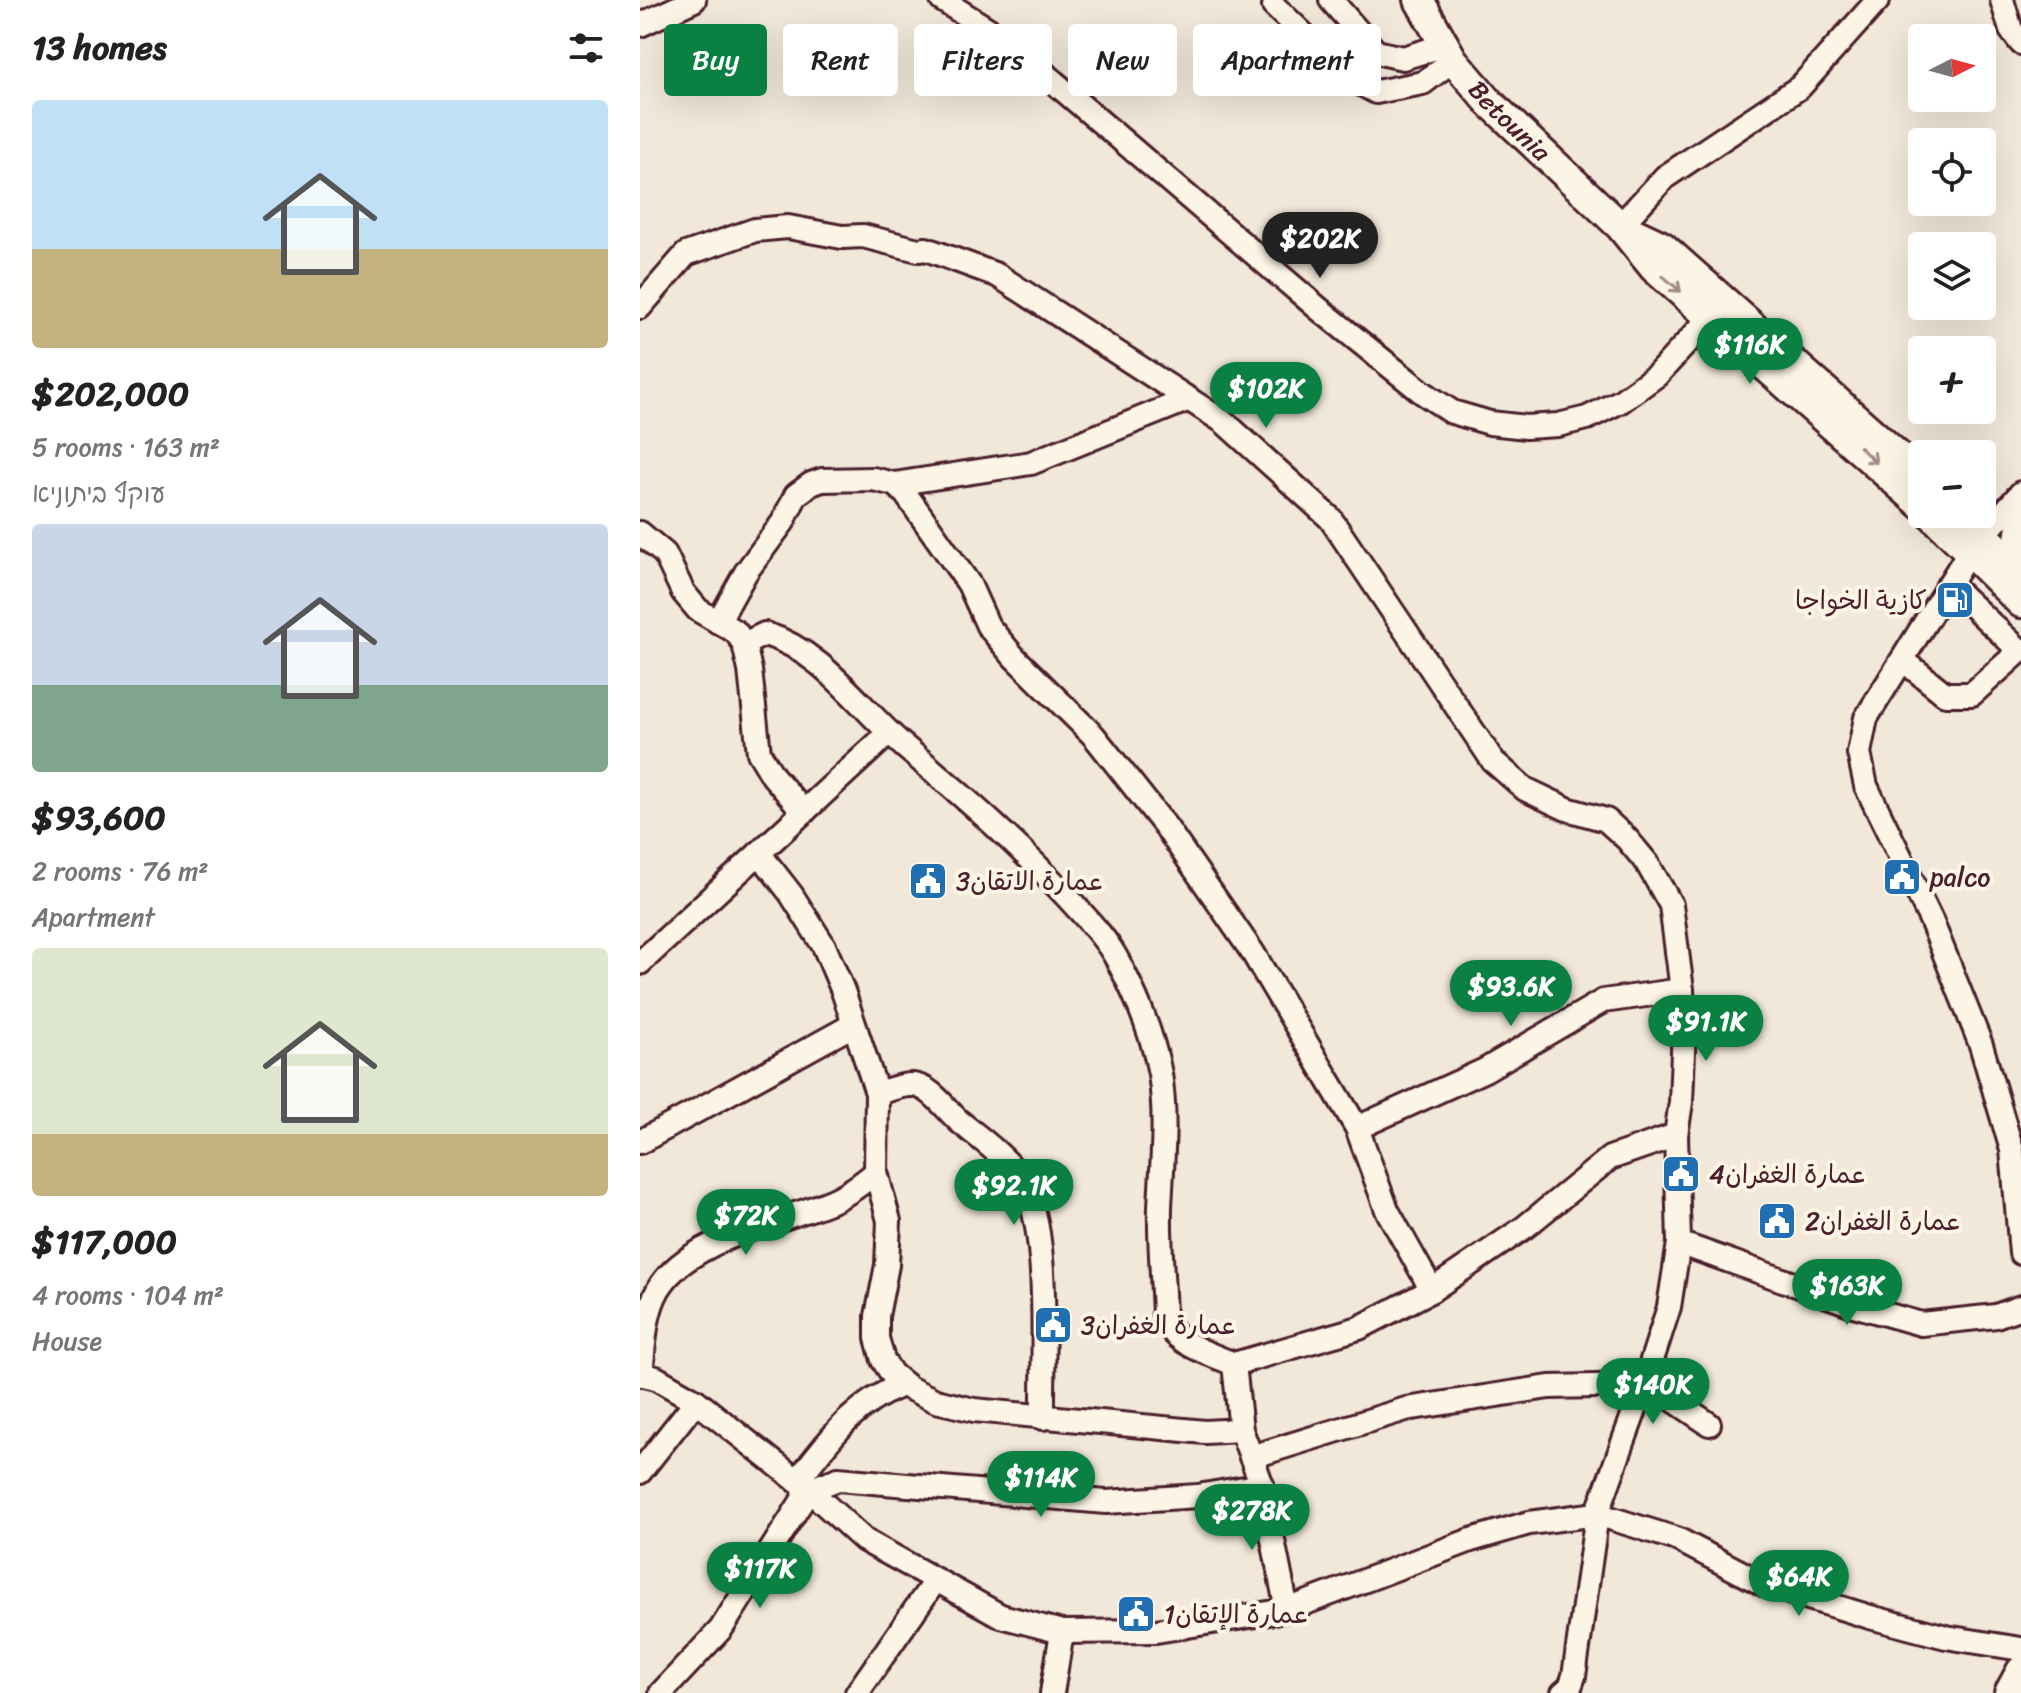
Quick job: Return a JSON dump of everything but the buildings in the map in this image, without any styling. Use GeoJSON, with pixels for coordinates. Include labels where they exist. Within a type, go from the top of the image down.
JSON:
{"type":"FeatureCollection","features":[{"type":"Feature","properties":{"kind":"main road","name":"Betounia"},"geometry":{"type":"LineString","coordinates":[[1419,0],[1449,52],[1490,103],[1620,226],[1654,268],[1718,309]]}},
{"type":"Feature","properties":{"kind":"main road"},"geometry":{"type":"LineString","coordinates":[[1718,309],[1908,465]]}},
{"type":"Feature","properties":{"kind":"main road"},"geometry":{"type":"LineString","coordinates":[[1718,309],[1908,492]]}},
{"type":"Feature","properties":{"kind":"main road"},"geometry":{"type":"LineString","coordinates":[[1952,528],[2021,571]]}},
{"type":"Feature","properties":{"kind":"main road"},"geometry":{"type":"LineString","coordinates":[[1969,528],[1977,544],[2021,603]]}},
{"type":"Feature","properties":{"kind":"main road"},"geometry":{"type":"LineString","coordinates":[[2009,1693],[2021,1671]]}},
{"type":"Feature","properties":{"kind":"street"},"geometry":{"type":"LineString","coordinates":[[640,25],[694,0]]}},
{"type":"Feature","properties":{"kind":"street"},"geometry":{"type":"LineString","coordinates":[[942,0],[1005,40],[1319,309],[1422,392],[1452,412],[1490,423],[1526,427],[1558,425],[1587,418],[1621,401],[1657,375],[1718,309]]}},
{"type":"Feature","properties":{"kind":"street"},"geometry":{"type":"LineString","coordinates":[[1331,0],[1376,52],[1403,58],[1449,52]]}},
{"type":"Feature","properties":{"kind":"street"},"geometry":{"type":"LineString","coordinates":[[1620,226],[1665,177],[1800,87],[1878,0]]}},
{"type":"Feature","properties":{"kind":"street"},"geometry":{"type":"LineString","coordinates":[[2002,0],[2011,30],[2021,43]]}},
{"type":"Feature","properties":{"kind":"street"},"geometry":{"type":"LineString","coordinates":[[1274,6],[1348,77],[1376,92],[1423,83],[1449,52]]}},
{"type":"Feature","properties":{"kind":"street"},"geometry":{"type":"LineString","coordinates":[[640,307],[686,254],[755,230],[788,227],[842,237],[863,236],[918,250],[926,249],[997,275],[1224,422],[1330,518],[1493,761],[1525,789],[1567,809],[1606,820],[1637,851],[1671,905],[1682,990],[1681,1102],[1676,1135],[1679,1243],[1669,1307],[1597,1514],[1574,1676],[1570,1687],[1563,1693]]}},
{"type":"Feature","properties":{"kind":"street"},"geometry":{"type":"LineString","coordinates":[[718,622],[746,572],[783,522],[796,495],[811,484],[822,480],[873,479],[894,484],[1031,463],[1189,399]]}},
{"type":"Feature","properties":{"kind":"street"},"geometry":{"type":"LineString","coordinates":[[894,484],[905,493],[969,584],[988,626],[1014,657],[1094,736],[1166,827],[1253,953],[1357,1128],[1387,1210],[1432,1290]]}},
{"type":"Feature","properties":{"kind":"street"},"geometry":{"type":"LineString","coordinates":[[2021,493],[1977,544],[1949,584],[1866,718],[1859,753],[1866,786],[1931,920],[1981,1045],[2012,1150],[2021,1253]]}},
{"type":"Feature","properties":{"kind":"street"},"geometry":{"type":"LineString","coordinates":[[2021,508],[2016,539],[2021,571]]}},
{"type":"Feature","properties":{"kind":"street"},"geometry":{"type":"LineString","coordinates":[[640,533],[665,554],[683,592],[698,610],[736,632],[744,644],[759,753],[773,776],[804,812]]}},
{"type":"Feature","properties":{"kind":"street"},"geometry":{"type":"LineString","coordinates":[[1903,660],[1945,694],[1972,694],[2020,651],[1949,584]]}},
{"type":"Feature","properties":{"kind":"street"},"geometry":{"type":"LineString","coordinates":[[744,644],[765,634],[779,638],[814,659],[889,733],[987,816],[1095,928],[1117,959],[1153,1045],[1160,1075],[1164,1126],[1160,1210],[1164,1316],[1167,1326],[1181,1341],[1234,1364],[1359,1328],[1432,1290],[1525,1227],[1610,1158],[1676,1135]]}},
{"type":"Feature","properties":{"kind":"street"},"geometry":{"type":"LineString","coordinates":[[640,963],[889,733]]}},
{"type":"Feature","properties":{"kind":"street"},"geometry":{"type":"LineString","coordinates":[[759,853],[791,894],[824,946],[877,1093],[876,1172],[889,1221],[887,1265],[877,1316],[877,1338],[883,1360],[892,1374],[936,1401],[974,1410],[1205,1432],[1241,1430]]}},
{"type":"Feature","properties":{"kind":"street"},"geometry":{"type":"LineString","coordinates":[[1357,1128],[1485,1070],[1603,1001],[1682,990]]}},
{"type":"Feature","properties":{"kind":"street"},"geometry":{"type":"LineString","coordinates":[[640,1142],[853,1025]]}},
{"type":"Feature","properties":{"kind":"street"},"geometry":{"type":"LineString","coordinates":[[877,1093],[912,1085],[927,1090],[948,1112],[996,1151],[1020,1177],[1032,1203],[1041,1245],[1043,1418]]}},
{"type":"Feature","properties":{"kind":"street"},"geometry":{"type":"LineString","coordinates":[[876,1172],[853,1191],[826,1204],[765,1224],[700,1251],[679,1266],[657,1292],[645,1335],[641,1374],[656,1378],[696,1401],[803,1485],[864,1540],[1001,1616],[1062,1632],[1156,1631],[1287,1610],[1471,1540],[1529,1523],[1597,1514],[1677,1539],[1763,1584],[1946,1637],[2021,1649]]}},
{"type":"Feature","properties":{"kind":"street"},"geometry":{"type":"LineString","coordinates":[[1679,1243],[1850,1304],[1921,1324],[1996,1316],[2021,1307]]}},
{"type":"Feature","properties":{"kind":"street"},"geometry":{"type":"LineString","coordinates":[[1234,1364],[1241,1430],[1262,1485],[1287,1610]]}},
{"type":"Feature","properties":{"kind":"street"},"geometry":{"type":"LineString","coordinates":[[661,1693],[721,1629],[803,1485],[848,1417],[883,1392],[904,1384]]}},
{"type":"Feature","properties":{"kind":"street"},"geometry":{"type":"LineString","coordinates":[[1251,1457],[1406,1409],[1549,1387],[1644,1385],[1672,1399],[1709,1424]]}},
{"type":"Feature","properties":{"kind":"street"},"geometry":{"type":"LineString","coordinates":[[640,1472],[696,1401]]}},
{"type":"Feature","properties":{"kind":"street"},"geometry":{"type":"LineString","coordinates":[[803,1485],[838,1479],[1106,1502],[1198,1496],[1262,1485]]}},
{"type":"Feature","properties":{"kind":"street"},"geometry":{"type":"LineString","coordinates":[[857,1693],[935,1581]]}},
{"type":"Feature","properties":{"kind":"street"},"geometry":{"type":"LineString","coordinates":[[1052,1693],[1062,1632]]}},
{"type":"Feature","properties":{"kind":"place","name":"كازية الخواجا"},"geometry":{"type":"Point","coordinates":[1955,600]}},
{"type":"Feature","properties":{"kind":"place","name":"palco"},"geometry":{"type":"Point","coordinates":[1902,877]}},
{"type":"Feature","properties":{"kind":"place","name":"عمارة الاتقان3"},"geometry":{"type":"Point","coordinates":[928,881]}},
{"type":"Feature","properties":{"kind":"place","name":"عمارة الغفران4"},"geometry":{"type":"Point","coordinates":[1681,1174]}},
{"type":"Feature","properties":{"kind":"place","name":"عمارة الغفران2"},"geometry":{"type":"Point","coordinates":[1777,1221]}},
{"type":"Feature","properties":{"kind":"place","name":"عمارة الغفران3"},"geometry":{"type":"Point","coordinates":[1053,1325]}},
{"type":"Feature","properties":{"kind":"place","name":"عمارة الإتقان1"},"geometry":{"type":"Point","coordinates":[1136,1614]}}]}
